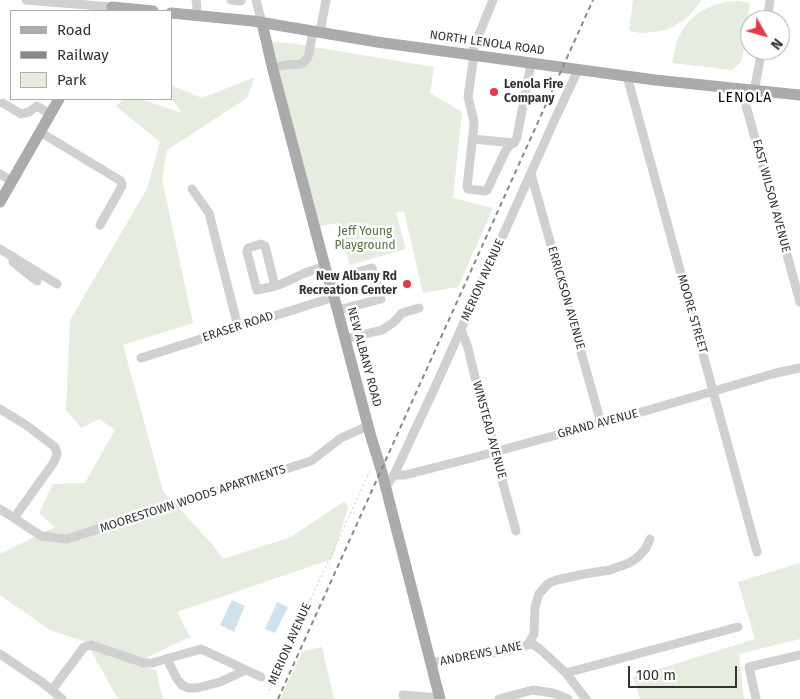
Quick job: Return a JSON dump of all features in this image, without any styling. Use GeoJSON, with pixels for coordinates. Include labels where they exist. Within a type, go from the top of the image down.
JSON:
{"type":"FeatureCollection","features":[{"type":"Feature","properties":{"kind":"main road"},"geometry":{"type":"LineString","coordinates":[[112,6],[136,10]]}},
{"type":"Feature","properties":{"kind":"main road","name":"NORTH LENOLA ROAD"},"geometry":{"type":"LineString","coordinates":[[172,13],[262,23],[377,42],[578,70],[800,95]]}},
{"type":"Feature","properties":{"kind":"main road","name":"NEW ALBANY ROAD"},"geometry":{"type":"LineString","coordinates":[[262,23],[440,699]]}},
{"type":"Feature","properties":{"kind":"main road"},"geometry":{"type":"LineString","coordinates":[[0,202],[58,100]]}},
{"type":"Feature","properties":{"kind":"street"},"geometry":{"type":"LineString","coordinates":[[26,0],[80,2],[112,6]]}},
{"type":"Feature","properties":{"kind":"street"},"geometry":{"type":"LineString","coordinates":[[196,15],[197,0]]}},
{"type":"Feature","properties":{"kind":"street"},"geometry":{"type":"LineString","coordinates":[[231,0],[241,1]]}},
{"type":"Feature","properties":{"kind":"street"},"geometry":{"type":"LineString","coordinates":[[256,0],[262,23]]}},
{"type":"Feature","properties":{"kind":"street"},"geometry":{"type":"LineString","coordinates":[[273,68],[305,62],[326,0]]}},
{"type":"Feature","properties":{"kind":"street"},"geometry":{"type":"LineString","coordinates":[[493,0],[472,55],[468,97],[473,117],[468,189],[487,190],[506,150],[517,138],[531,62]]}},
{"type":"Feature","properties":{"kind":"street"},"geometry":{"type":"LineString","coordinates":[[749,90],[759,60]]}},
{"type":"Feature","properties":{"kind":"street","name":"MERION AVENUE"},"geometry":{"type":"LineString","coordinates":[[385,488],[394,475],[436,386],[578,70]]}},
{"type":"Feature","properties":{"kind":"street","name":"MOORE STREET"},"geometry":{"type":"LineString","coordinates":[[627,76],[757,552]]}},
{"type":"Feature","properties":{"kind":"street","name":"EAST WILSON AVENUE"},"geometry":{"type":"LineString","coordinates":[[749,90],[745,102],[800,302]]}},
{"type":"Feature","properties":{"kind":"street"},"geometry":{"type":"LineString","coordinates":[[3,104],[21,114],[29,112],[37,106],[50,114]]}},
{"type":"Feature","properties":{"kind":"street"},"geometry":{"type":"LineString","coordinates":[[40,132],[121,181],[122,186],[100,225]]}},
{"type":"Feature","properties":{"kind":"street"},"geometry":{"type":"LineString","coordinates":[[472,138],[514,143]]}},
{"type":"Feature","properties":{"kind":"street"},"geometry":{"type":"LineString","coordinates":[[0,174],[12,181]]}},
{"type":"Feature","properties":{"kind":"street","name":"ERRICKSON AVENUE"},"geometry":{"type":"LineString","coordinates":[[531,174],[601,423]]}},
{"type":"Feature","properties":{"kind":"street"},"geometry":{"type":"LineString","coordinates":[[192,189],[209,213],[238,327]]}},
{"type":"Feature","properties":{"kind":"street"},"geometry":{"type":"LineString","coordinates":[[275,286],[265,246],[261,244],[248,248],[247,252],[257,290],[275,286],[325,266]]}},
{"type":"Feature","properties":{"kind":"street"},"geometry":{"type":"LineString","coordinates":[[0,249],[57,284]]}},
{"type":"Feature","properties":{"kind":"street"},"geometry":{"type":"LineString","coordinates":[[0,254],[37,281]]}},
{"type":"Feature","properties":{"kind":"street"},"geometry":{"type":"LineString","coordinates":[[329,280],[372,268],[381,299],[338,310]]}},
{"type":"Feature","properties":{"kind":"street","name":"ERASER ROAD"},"geometry":{"type":"LineString","coordinates":[[141,358],[334,296]]}},
{"type":"Feature","properties":{"kind":"street"},"geometry":{"type":"LineString","coordinates":[[345,338],[382,330],[394,322],[402,313],[418,308]]}},
{"type":"Feature","properties":{"kind":"street","name":"WINSTEAD AVENUE"},"geometry":{"type":"LineString","coordinates":[[461,329],[468,348],[516,530]]}},
{"type":"Feature","properties":{"kind":"street","name":"GRAND AVENUE"},"geometry":{"type":"LineString","coordinates":[[394,475],[412,473],[496,451],[800,368]]}},
{"type":"Feature","properties":{"kind":"street"},"geometry":{"type":"LineString","coordinates":[[0,409],[26,425],[54,447],[57,454],[54,462],[14,518]]}},
{"type":"Feature","properties":{"kind":"street","name":"MOORESTOWN WOODS APARTMENTS"},"geometry":{"type":"LineString","coordinates":[[0,509],[41,536],[66,539],[312,461],[341,438],[368,426]]}},
{"type":"Feature","properties":{"kind":"street","name":"ANDREWS LANE"},"geometry":{"type":"LineString","coordinates":[[430,663],[510,650],[528,645],[534,634],[535,607],[544,588],[557,580],[610,570],[629,563],[638,558],[650,539]]}},
{"type":"Feature","properties":{"kind":"street"},"geometry":{"type":"LineString","coordinates":[[566,674],[738,627]]}},
{"type":"Feature","properties":{"kind":"street"},"geometry":{"type":"LineString","coordinates":[[530,642],[566,674],[586,699]]}},
{"type":"Feature","properties":{"kind":"street"},"geometry":{"type":"LineString","coordinates":[[52,690],[84,648],[91,645],[144,663],[152,663],[201,649],[261,677]]}},
{"type":"Feature","properties":{"kind":"street"},"geometry":{"type":"LineString","coordinates":[[0,654],[62,699]]}},
{"type":"Feature","properties":{"kind":"street"},"geometry":{"type":"LineString","coordinates":[[756,699],[749,667],[800,655]]}},
{"type":"Feature","properties":{"kind":"street"},"geometry":{"type":"LineString","coordinates":[[167,659],[177,679],[188,688],[220,682],[246,670]]}},
{"type":"Feature","properties":{"kind":"street"},"geometry":{"type":"LineString","coordinates":[[499,699],[533,690],[568,699]]}},
{"type":"Feature","properties":{"kind":"street"},"geometry":{"type":"LineString","coordinates":[[403,695],[440,699]]}},
{"type":"Feature","properties":{"kind":"path","name":"MERION AVENUE"},"geometry":{"type":"LineString","coordinates":[[269,691],[370,471],[380,467]]}},
{"type":"Feature","properties":{"kind":"path"},"geometry":{"type":"LineString","coordinates":[[261,677],[270,678],[278,670]]}},
{"type":"Feature","properties":{"kind":"green space"},"geometry":{"type":"Polygon","coordinates":[[[633,0],[702,0],[691,14],[668,29],[641,33],[629,31],[633,0]]]}},
{"type":"Feature","properties":{"kind":"green space"},"geometry":{"type":"Polygon","coordinates":[[[738,1],[750,3],[749,10],[740,10],[740,60],[742,61],[732,70],[672,63],[677,40],[690,20],[711,6],[738,1]]]}},
{"type":"Feature","properties":{"kind":"green space","name":"Jeff Young Playground"},"geometry":{"type":"Polygon","coordinates":[[[267,41],[434,67],[430,93],[462,112],[453,198],[493,208],[458,287],[423,293],[404,211],[396,213],[406,249],[350,265],[338,223],[316,227],[267,41]]]}},
{"type":"Feature","properties":{"kind":"green space"},"geometry":{"type":"Polygon","coordinates":[[[255,77],[247,98],[167,150],[162,179],[193,323],[123,345],[163,491],[211,543],[223,559],[291,537],[345,501],[348,508],[332,559],[177,612],[190,637],[133,664],[156,670],[163,699],[118,699],[86,642],[50,630],[0,595],[0,554],[55,527],[39,513],[53,484],[85,483],[115,430],[99,419],[81,428],[66,410],[70,320],[147,189],[160,142],[116,106],[123,100],[143,100],[182,113],[172,99],[172,85],[202,98],[255,77]]]}},
{"type":"Feature","properties":{"kind":"green space"},"geometry":{"type":"Polygon","coordinates":[[[800,563],[800,639],[739,654],[744,699],[640,699],[633,677],[755,639],[738,582],[800,563]]]}},
{"type":"Feature","properties":{"kind":"green space"},"geometry":{"type":"Polygon","coordinates":[[[322,647],[334,699],[280,699],[303,651],[322,647]]]}},
{"type":"Feature","properties":{"kind":"water"},"geometry":{"type":"Polygon","coordinates":[[[232,600],[245,606],[234,632],[220,625],[232,600]]]}},
{"type":"Feature","properties":{"kind":"water"},"geometry":{"type":"Polygon","coordinates":[[[277,602],[288,607],[275,633],[265,629],[277,602]]]}},
{"type":"Feature","properties":{"kind":"railway"},"geometry":{"type":"LineString","coordinates":[[278,699],[593,0]]}},
{"type":"Feature","properties":{"kind":"place","name":"Lenola Fire Company"},"geometry":{"type":"Point","coordinates":[494,92]}},
{"type":"Feature","properties":{"kind":"place","name":"New Albany Rd Recreation Center"},"geometry":{"type":"Point","coordinates":[407,284]}},
{"type":"Feature","properties":{"kind":"district","name":"LENOLA"},"geometry":{"type":"Point","coordinates":[745,98]}}]}
